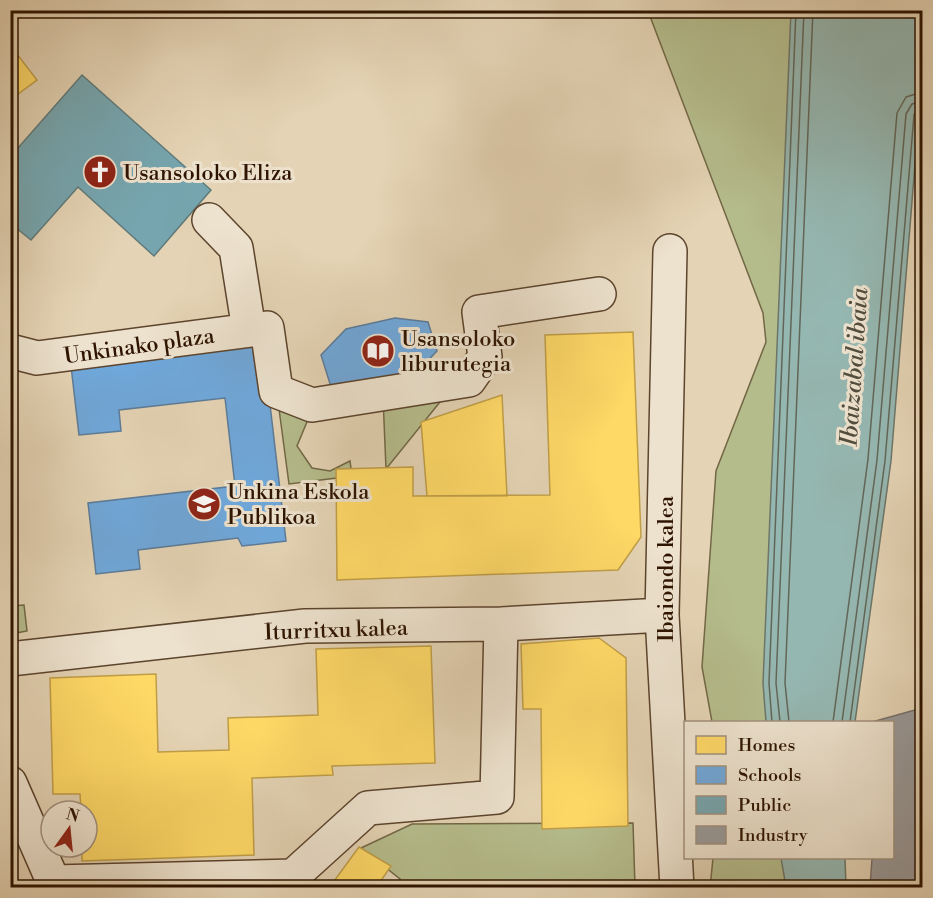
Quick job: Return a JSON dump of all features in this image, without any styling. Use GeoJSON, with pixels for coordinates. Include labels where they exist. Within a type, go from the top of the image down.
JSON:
{"type":"FeatureCollection","features":[{"type":"Feature","properties":{"kind":"street"},"geometry":{"type":"LineString","coordinates":[[209,220],[236,248],[276,391],[312,405],[469,380],[486,357],[479,312],[599,294]]}},
{"type":"Feature","properties":{"kind":"street","name":"Ibaiondo kalea"},"geometry":{"type":"LineString","coordinates":[[670,251],[662,615],[677,888]]}},
{"type":"Feature","properties":{"kind":"street","name":"Unkinako plaza"},"geometry":{"type":"LineString","coordinates":[[10,351],[37,358],[258,329]]}},
{"type":"Feature","properties":{"kind":"street","name":"Iturritxu kalea"},"geometry":{"type":"LineString","coordinates":[[10,659],[305,626],[501,624],[662,615]]}},
{"type":"Feature","properties":{"kind":"street"},"geometry":{"type":"LineString","coordinates":[[10,783],[55,885],[293,876],[368,808],[497,797],[501,624]]}},
{"type":"Feature","properties":{"kind":"green space"},"geometry":{"type":"Polygon","coordinates":[[[648,11],[880,11],[789,721],[712,721],[702,667],[716,471],[766,342],[763,313],[648,11]]]}},
{"type":"Feature","properties":{"kind":"green space"},"geometry":{"type":"Polygon","coordinates":[[[448,392],[386,469],[383,397],[448,392]]]}},
{"type":"Feature","properties":{"kind":"green space"},"geometry":{"type":"Polygon","coordinates":[[[342,401],[344,417],[309,417],[297,446],[312,468],[330,471],[350,461],[352,476],[289,484],[279,409],[342,401]]]}},
{"type":"Feature","properties":{"kind":"green space"},"geometry":{"type":"Polygon","coordinates":[[[24,605],[27,631],[11,634],[11,606],[24,605]]]}},
{"type":"Feature","properties":{"kind":"green space"},"geometry":{"type":"Polygon","coordinates":[[[633,823],[635,887],[394,887],[400,879],[361,848],[412,824],[633,823]]]}},
{"type":"Feature","properties":{"kind":"green space"},"geometry":{"type":"Polygon","coordinates":[[[713,859],[782,859],[788,888],[710,888],[713,859]]]}},
{"type":"Feature","properties":{"kind":"water","name":"Ibaizabal ibaia"},"geometry":{"type":"Polygon","coordinates":[[[791,11],[922,11],[922,78],[891,461],[855,721],[766,721],[763,683],[791,11]]]}},
{"type":"Feature","properties":{"kind":"water"},"geometry":{"type":"Polygon","coordinates":[[[781,859],[845,859],[846,887],[786,887],[781,859]]]}},
{"type":"Feature","properties":{"kind":"building: Homes"},"geometry":{"type":"Polygon","coordinates":[[[10,45],[37,80],[10,100],[10,45]]]}},
{"type":"Feature","properties":{"kind":"building: Homes"},"geometry":{"type":"Polygon","coordinates":[[[633,332],[641,537],[618,570],[337,580],[336,469],[413,467],[413,496],[550,495],[545,335],[633,332]]]}},
{"type":"Feature","properties":{"kind":"building: Homes"},"geometry":{"type":"Polygon","coordinates":[[[502,395],[507,496],[427,496],[421,422],[502,395]]]}},
{"type":"Feature","properties":{"kind":"building: Homes"},"geometry":{"type":"Polygon","coordinates":[[[599,638],[626,658],[628,826],[542,829],[541,709],[523,709],[521,644],[599,638]]]}},
{"type":"Feature","properties":{"kind":"building: Homes"},"geometry":{"type":"Polygon","coordinates":[[[431,646],[435,763],[332,766],[333,775],[252,778],[254,855],[82,861],[82,859],[99,859],[99,799],[80,799],[80,794],[53,794],[50,678],[156,674],[158,752],[229,750],[228,718],[318,715],[316,649],[431,646]]]}},
{"type":"Feature","properties":{"kind":"building: Homes"},"geometry":{"type":"Polygon","coordinates":[[[359,847],[391,866],[376,888],[329,888],[359,847]]]}},
{"type":"Feature","properties":{"kind":"building: Schools"},"geometry":{"type":"Polygon","coordinates":[[[395,318],[428,322],[437,351],[417,372],[331,387],[321,355],[346,329],[395,318]]]}},
{"type":"Feature","properties":{"kind":"building: Schools"},"geometry":{"type":"Polygon","coordinates":[[[263,345],[286,541],[242,546],[238,538],[138,550],[140,569],[96,574],[88,503],[235,486],[225,398],[119,410],[121,431],[79,435],[71,366],[263,345]]]}},
{"type":"Feature","properties":{"kind":"building: Public","name":"Usansoloko Eliza"},"geometry":{"type":"Polygon","coordinates":[[[82,75],[211,190],[154,256],[78,187],[31,240],[10,223],[10,157],[82,75]]]}},
{"type":"Feature","properties":{"kind":"building: Industry"},"geometry":{"type":"Polygon","coordinates":[[[922,708],[922,888],[870,888],[872,859],[894,859],[894,721],[876,721],[922,708]]]}},
{"type":"Feature","properties":{"kind":"place","name":"Usansoloko Eliza"},"geometry":{"type":"Point","coordinates":[100,172]}},
{"type":"Feature","properties":{"kind":"place","name":"Usansoloko liburutegia"},"geometry":{"type":"Point","coordinates":[378,351]}},
{"type":"Feature","properties":{"kind":"place","name":"Unkina Eskola Publikoa"},"geometry":{"type":"Point","coordinates":[204,504]}}]}
